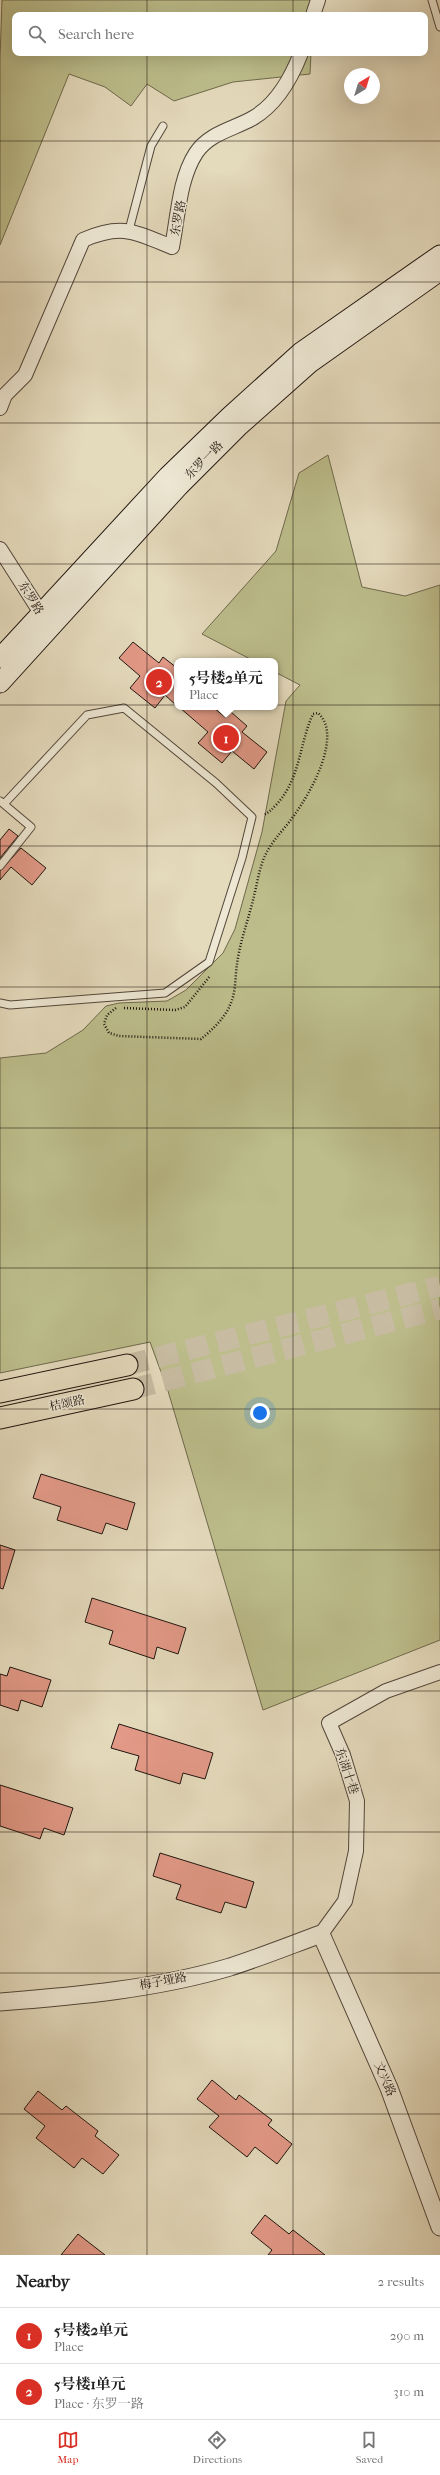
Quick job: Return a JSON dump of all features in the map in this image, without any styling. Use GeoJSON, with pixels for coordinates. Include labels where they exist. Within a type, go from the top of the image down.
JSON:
{"type":"FeatureCollection","features":[{"type":"Feature","properties":{"kind":"main road","name":"东罗一路"},"geometry":{"type":"LineString","coordinates":[[0,683],[45,620],[168,476],[301,352],[440,255]]}},
{"type":"Feature","properties":{"kind":"main road","name":"东罗一路"},"geometry":{"type":"LineString","coordinates":[[0,658],[45,620],[238,427],[310,363],[440,271]]}},
{"type":"Feature","properties":{"kind":"main road","name":"桔颂路"},"geometry":{"type":"LineString","coordinates":[[0,1392],[127,1365]]}},
{"type":"Feature","properties":{"kind":"main road","name":"桔颂路"},"geometry":{"type":"LineString","coordinates":[[0,1418],[133,1389]]}},
{"type":"Feature","properties":{"kind":"street"},"geometry":{"type":"LineString","coordinates":[[314,12],[318,0]]}},
{"type":"Feature","properties":{"kind":"street","name":"东罗路"},"geometry":{"type":"LineString","coordinates":[[0,408],[5,395],[25,375],[83,240],[104,231],[130,230],[172,247],[186,174],[196,152],[209,138],[253,118],[275,102],[295,69],[300,56]]}},
{"type":"Feature","properties":{"kind":"street","name":"东罗路"},"geometry":{"type":"LineString","coordinates":[[0,549],[45,620]]}},
{"type":"Feature","properties":{"kind":"street","name":"东湖十巷"},"geometry":{"type":"LineString","coordinates":[[321,1934],[345,1901],[356,1851],[357,1801],[343,1755],[329,1723],[386,1691],[440,1672]]}},
{"type":"Feature","properties":{"kind":"street","name":"梅子垭路"},"geometry":{"type":"LineString","coordinates":[[0,2002],[78,1996],[168,1982],[230,1967],[321,1934]]}},
{"type":"Feature","properties":{"kind":"street","name":"文兴路"},"geometry":{"type":"LineString","coordinates":[[321,1934],[389,2088],[440,2227]]}},
{"type":"Feature","properties":{"kind":"lane"},"geometry":{"type":"LineString","coordinates":[[432,0],[440,27]]}},
{"type":"Feature","properties":{"kind":"lane"},"geometry":{"type":"LineString","coordinates":[[130,230],[151,146],[164,126]]}},
{"type":"Feature","properties":{"kind":"lane"},"geometry":{"type":"LineString","coordinates":[[0,866],[31,827],[2,802],[88,715],[124,708],[216,783],[252,817],[242,858],[209,962],[165,993],[10,1005],[0,1003]]}},
{"type":"Feature","properties":{"kind":"green space"},"geometry":{"type":"Polygon","coordinates":[[[2,0],[315,0],[314,12],[12,12],[12,56],[311,56],[310,74],[233,82],[174,101],[147,84],[131,106],[105,87],[69,74],[0,245],[0,59],[2,0]]]}},
{"type":"Feature","properties":{"kind":"green space"},"geometry":{"type":"Polygon","coordinates":[[[328,455],[362,587],[405,596],[440,585],[440,1640],[263,1710],[168,1391],[150,1342],[0,1373],[0,1058],[46,1053],[83,1030],[106,1006],[119,1003],[167,1001],[186,990],[223,953],[235,929],[262,832],[286,701],[300,685],[278,674],[278,658],[248,658],[202,634],[276,551],[299,473],[328,455]]]}},
{"type":"Feature","properties":{"kind":"building"},"geometry":{"type":"Polygon","coordinates":[[[133,642],[159,663],[163,657],[174,666],[174,703],[165,695],[155,708],[130,688],[140,676],[119,658],[133,642]]]}},
{"type":"Feature","properties":{"kind":"building"},"geometry":{"type":"Polygon","coordinates":[[[182,710],[217,710],[226,718],[231,712],[247,726],[242,732],[267,752],[254,769],[232,751],[222,763],[198,743],[208,732],[182,710]]]}},
{"type":"Feature","properties":{"kind":"building"},"geometry":{"type":"Polygon","coordinates":[[[9,829],[18,836],[0,858],[0,840],[9,829]]]}},
{"type":"Feature","properties":{"kind":"building"},"geometry":{"type":"Polygon","coordinates":[[[21,848],[46,868],[32,885],[11,867],[0,880],[0,871],[21,848]]]}},
{"type":"Feature","properties":{"kind":"building"},"geometry":{"type":"Polygon","coordinates":[[[41,1474],[135,1503],[127,1530],[106,1523],[102,1534],[57,1520],[61,1507],[33,1498],[41,1474]]]}},
{"type":"Feature","properties":{"kind":"building"},"geometry":{"type":"Polygon","coordinates":[[[0,1545],[15,1550],[3,1589],[0,1588],[0,1545]]]}},
{"type":"Feature","properties":{"kind":"building"},"geometry":{"type":"Polygon","coordinates":[[[92,1598],[186,1628],[178,1654],[157,1647],[154,1659],[109,1644],[113,1631],[85,1622],[92,1598]]]}},
{"type":"Feature","properties":{"kind":"building"},"geometry":{"type":"Polygon","coordinates":[[[10,1667],[51,1680],[42,1707],[21,1700],[18,1711],[0,1705],[0,1674],[7,1676],[10,1667]]]}},
{"type":"Feature","properties":{"kind":"building"},"geometry":{"type":"Polygon","coordinates":[[[119,1724],[213,1753],[205,1779],[183,1773],[180,1784],[135,1770],[139,1756],[111,1748],[119,1724]]]}},
{"type":"Feature","properties":{"kind":"building"},"geometry":{"type":"Polygon","coordinates":[[[0,1785],[73,1808],[64,1835],[44,1828],[40,1839],[0,1826],[0,1785]]]}},
{"type":"Feature","properties":{"kind":"building"},"geometry":{"type":"Polygon","coordinates":[[[160,1853],[254,1882],[246,1908],[225,1902],[221,1913],[176,1899],[181,1885],[153,1876],[160,1853]]]}},
{"type":"Feature","properties":{"kind":"building"},"geometry":{"type":"Polygon","coordinates":[[[212,2080],[236,2100],[239,2095],[272,2120],[268,2125],[292,2144],[277,2164],[255,2147],[247,2157],[209,2127],[219,2116],[197,2099],[212,2080]]]}},
{"type":"Feature","properties":{"kind":"building"},"geometry":{"type":"Polygon","coordinates":[[[38,2091],[62,2110],[66,2106],[98,2131],[95,2136],[119,2155],[103,2174],[82,2158],[74,2168],[36,2138],[45,2126],[24,2109],[38,2091]]]}},
{"type":"Feature","properties":{"kind":"building"},"geometry":{"type":"Polygon","coordinates":[[[265,2215],[289,2234],[293,2230],[325,2255],[268,2255],[272,2250],[251,2233],[265,2215]]]}},
{"type":"Feature","properties":{"kind":"building"},"geometry":{"type":"Polygon","coordinates":[[[78,2234],[105,2255],[61,2255],[78,2234]]]}},
{"type":"Feature","properties":{"kind":"tunnel"},"geometry":{"type":"LineString","coordinates":[[127,1365],[440,1286]]}},
{"type":"Feature","properties":{"kind":"tunnel"},"geometry":{"type":"LineString","coordinates":[[133,1389],[440,1309]]}},
{"type":"Feature","properties":{"kind":"place","name":"5号楼1单元"},"geometry":{"type":"Point","coordinates":[159,682]}},
{"type":"Feature","properties":{"kind":"place","name":"5号楼2单元"},"geometry":{"type":"Point","coordinates":[226,738]}}]}
